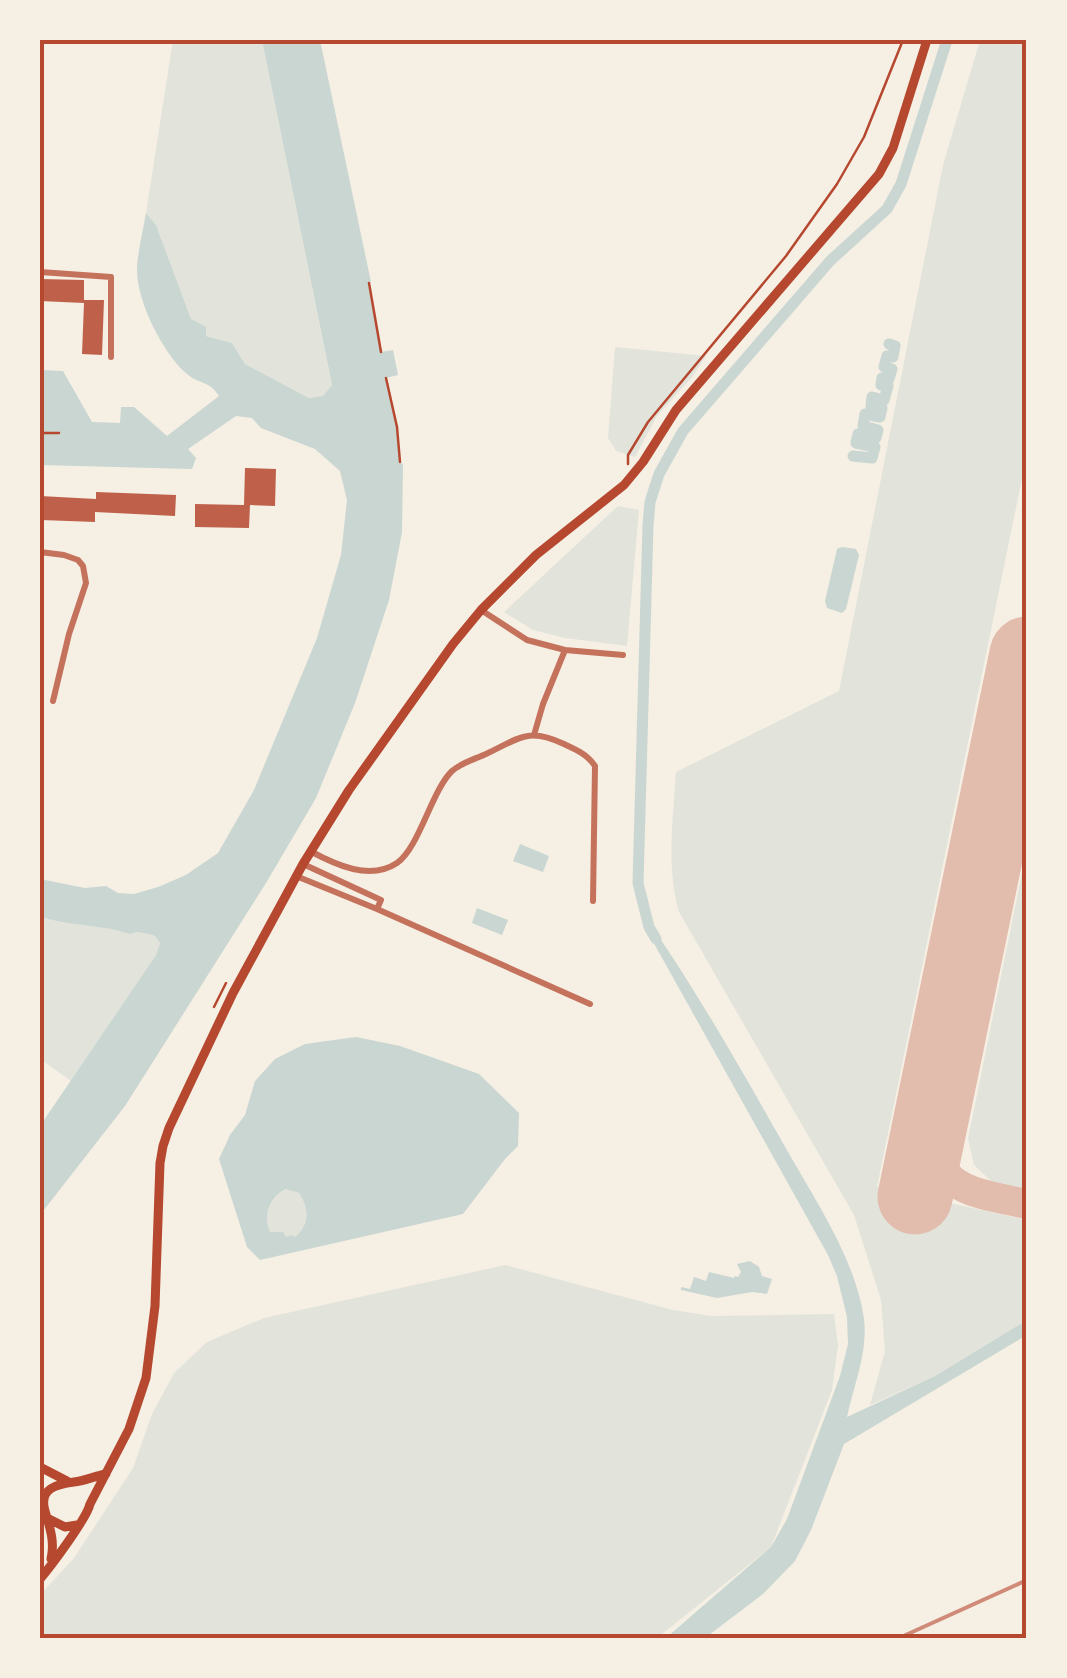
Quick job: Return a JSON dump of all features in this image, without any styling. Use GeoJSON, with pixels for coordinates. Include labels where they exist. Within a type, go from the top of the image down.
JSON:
{"type":"FeatureCollection","features":[{"type":"Feature","properties":{"kind":"main road"},"geometry":{"type":"LineString","coordinates":[[40,1579],[86,1516],[136,1413],[146,1378],[155,1306],[163,1146],[233,993],[310,851],[348,790],[452,644],[536,555],[624,485],[676,410],[879,174],[894,148],[927,40]]}},
{"type":"Feature","properties":{"kind":"main road"},"geometry":{"type":"LineString","coordinates":[[40,1467],[85,1491],[90,1504]]}},
{"type":"Feature","properties":{"kind":"main road"},"geometry":{"type":"LineString","coordinates":[[50,1567],[54,1547],[44,1508],[46,1496],[55,1485],[106,1474]]}},
{"type":"Feature","properties":{"kind":"main road"},"geometry":{"type":"LineString","coordinates":[[40,1484],[46,1496]]}},
{"type":"Feature","properties":{"kind":"main road"},"geometry":{"type":"LineString","coordinates":[[49,1519],[66,1527],[78,1525]]}},
{"type":"Feature","properties":{"kind":"street"},"geometry":{"type":"LineString","coordinates":[[40,272],[111,276],[111,357]]}},
{"type":"Feature","properties":{"kind":"street"},"geometry":{"type":"LineString","coordinates":[[40,552],[78,560],[86,582],[53,702]]}},
{"type":"Feature","properties":{"kind":"street"},"geometry":{"type":"LineString","coordinates":[[481,610],[527,640],[566,650],[624,655]]}},
{"type":"Feature","properties":{"kind":"street"},"geometry":{"type":"LineString","coordinates":[[534,735],[566,650]]}},
{"type":"Feature","properties":{"kind":"street"},"geometry":{"type":"LineString","coordinates":[[310,851],[344,868],[374,870],[395,864],[407,852],[453,770],[527,735],[545,735],[588,756],[595,766],[593,901]]}},
{"type":"Feature","properties":{"kind":"street"},"geometry":{"type":"LineString","coordinates":[[303,864],[381,900],[377,909]]}},
{"type":"Feature","properties":{"kind":"street"},"geometry":{"type":"LineString","coordinates":[[296,876],[590,1004]]}},
{"type":"Feature","properties":{"kind":"path"},"geometry":{"type":"LineString","coordinates":[[625,471],[628,455],[648,422],[786,256],[837,184],[864,137],[903,40]]}},
{"type":"Feature","properties":{"kind":"path"},"geometry":{"type":"LineString","coordinates":[[369,283],[381,352]]}},
{"type":"Feature","properties":{"kind":"path"},"geometry":{"type":"LineString","coordinates":[[386,378],[400,462]]}},
{"type":"Feature","properties":{"kind":"path"},"geometry":{"type":"LineString","coordinates":[[40,432],[59,434]]}},
{"type":"Feature","properties":{"kind":"path"},"geometry":{"type":"LineString","coordinates":[[212,1017],[222,986],[232,975]]}},
{"type":"Feature","properties":{"kind":"shaded area"},"geometry":{"type":"Polygon","coordinates":[[[173,40],[262,40],[332,386],[323,396],[309,398],[245,364],[232,343],[206,336],[191,319],[156,225],[146,213],[173,40]]]}},
{"type":"Feature","properties":{"kind":"shaded area"},"geometry":{"type":"Polygon","coordinates":[[[262,40],[320,40],[371,282],[381,352],[393,350],[398,375],[386,378],[403,465],[402,532],[389,600],[355,703],[316,798],[125,1106],[40,1215],[40,1126],[156,955],[160,943],[149,934],[40,917],[40,879],[85,888],[106,886],[118,893],[134,894],[186,875],[218,853],[254,790],[317,638],[341,555],[347,500],[340,471],[315,449],[261,428],[252,418],[236,416],[188,449],[196,458],[192,469],[40,465],[40,370],[63,371],[92,422],[120,423],[121,407],[134,407],[167,436],[219,396],[178,365],[146,310],[137,268],[146,213],[156,225],[191,319],[206,327],[206,336],[232,343],[245,364],[309,398],[323,396],[332,385],[262,40]]]}},
{"type":"Feature","properties":{"kind":"shaded area"},"geometry":{"type":"Polygon","coordinates":[[[980,40],[1027,40],[1027,454],[877,1187],[1027,1220],[1027,1320],[935,1376],[870,1405],[885,1351],[881,1300],[854,1215],[679,912],[672,860],[676,772],[839,691],[943,165],[980,40]]]}},
{"type":"Feature","properties":{"kind":"shaded area"},"geometry":{"type":"Polygon","coordinates":[[[615,347],[706,356],[657,416],[635,457],[616,451],[608,438],[615,347]]]}},
{"type":"Feature","properties":{"kind":"shaded area"},"geometry":{"type":"Polygon","coordinates":[[[618,506],[639,510],[627,646],[533,630],[504,612],[618,506]]]}},
{"type":"Feature","properties":{"kind":"shaded area"},"geometry":{"type":"Polygon","coordinates":[[[837,549],[856,549],[859,555],[842,613],[827,608],[825,601],[837,549]]]}},
{"type":"Feature","properties":{"kind":"shaded area"},"geometry":{"type":"Polygon","coordinates":[[[520,844],[549,856],[543,872],[513,861],[520,844]]]}},
{"type":"Feature","properties":{"kind":"shaded area"},"geometry":{"type":"Polygon","coordinates":[[[1027,848],[1027,1192],[994,1184],[974,1165],[968,1139],[1027,848]]]}},
{"type":"Feature","properties":{"kind":"shaded area"},"geometry":{"type":"Polygon","coordinates":[[[477,908],[508,920],[502,935],[472,923],[477,908]]]}},
{"type":"Feature","properties":{"kind":"shaded area"},"geometry":{"type":"Polygon","coordinates":[[[40,917],[149,934],[160,943],[156,955],[71,1081],[40,1059],[40,917]]]}},
{"type":"Feature","properties":{"kind":"shaded area"},"geometry":{"type":"Polygon","coordinates":[[[649,927],[706,1010],[823,1212],[853,1276],[865,1332],[847,1417],[935,1376],[1027,1320],[1027,1335],[844,1444],[795,1561],[763,1594],[705,1638],[666,1638],[771,1547],[787,1519],[840,1376],[848,1344],[847,1317],[828,1255],[647,931],[649,927]]]}},
{"type":"Feature","properties":{"kind":"shaded area"},"geometry":{"type":"Polygon","coordinates":[[[356,1037],[400,1046],[479,1074],[519,1113],[518,1146],[463,1214],[260,1260],[247,1247],[219,1159],[245,1115],[255,1081],[275,1059],[305,1044],[356,1037]],[[286,1189],[272,1202],[267,1219],[270,1232],[295,1237],[300,1232],[306,1216],[299,1193],[286,1189]]]}},
{"type":"Feature","properties":{"kind":"shaded area"},"geometry":{"type":"Polygon","coordinates":[[[287,1189],[299,1193],[306,1210],[303,1227],[295,1237],[270,1232],[268,1225],[272,1202],[287,1189]]]}},
{"type":"Feature","properties":{"kind":"shaded area"},"geometry":{"type":"Polygon","coordinates":[[[750,1261],[759,1267],[762,1276],[772,1279],[767,1294],[752,1292],[717,1298],[681,1290],[690,1289],[694,1277],[706,1281],[709,1272],[738,1277],[741,1272],[737,1264],[750,1261]]]}},
{"type":"Feature","properties":{"kind":"shaded area"},"geometry":{"type":"Polygon","coordinates":[[[505,1265],[673,1310],[711,1316],[834,1314],[838,1345],[832,1390],[771,1547],[657,1638],[40,1638],[40,1595],[74,1558],[133,1468],[152,1414],[174,1373],[207,1342],[264,1318],[505,1265]]]}},
{"type":"Feature","properties":{"kind":"building"},"geometry":{"type":"Polygon","coordinates":[[[40,279],[84,280],[84,300],[104,300],[102,355],[82,354],[84,303],[40,301],[40,279]]]}},
{"type":"Feature","properties":{"kind":"building"},"geometry":{"type":"Polygon","coordinates":[[[245,468],[276,469],[275,506],[250,505],[249,528],[195,527],[195,504],[244,505],[245,468]]]}},
{"type":"Feature","properties":{"kind":"building"},"geometry":{"type":"Polygon","coordinates":[[[96,492],[176,495],[175,516],[95,512],[95,522],[41,520],[40,496],[96,499],[96,492]]]}},
{"type":"Feature","properties":{"kind":"waterway"},"geometry":{"type":"LineString","coordinates":[[656,939],[638,883],[648,525],[659,474],[683,431],[830,261],[887,209],[901,184],[947,40]]}},
{"type":"Feature","properties":{"kind":"waterway"},"geometry":{"type":"LineString","coordinates":[[853,456],[872,458],[875,447],[856,443],[858,434],[876,438],[878,430],[863,426],[865,414],[880,417],[882,408],[871,406],[872,397],[884,400],[888,386],[881,385],[882,378],[889,379],[892,369],[884,367],[887,356],[893,357],[895,346],[889,344]]}},
{"type":"Feature","properties":{"kind":"taxiway"},"geometry":{"type":"LineString","coordinates":[[932,1111],[936,1156],[954,1182],[984,1195],[1027,1204]]}},
{"type":"Feature","properties":{"kind":"runway"},"geometry":{"type":"LineString","coordinates":[[915,1197],[1027,654]]}},
{"type":"Feature","properties":{"kind":"railway"},"geometry":{"type":"LineString","coordinates":[[899,1638],[1027,1580]]}}]}
